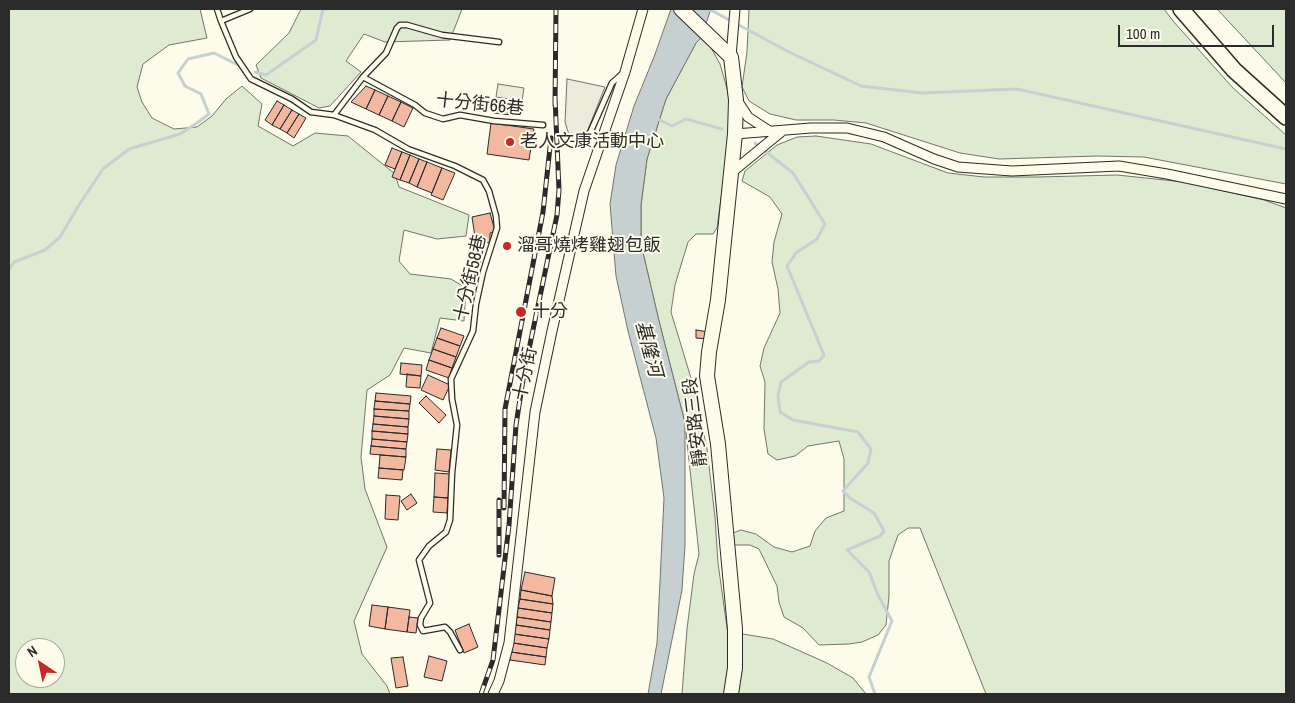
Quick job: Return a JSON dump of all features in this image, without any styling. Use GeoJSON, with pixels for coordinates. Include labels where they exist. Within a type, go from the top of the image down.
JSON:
{"type":"FeatureCollection","features":[{"type":"Feature","properties":{"kind":"main road"},"geometry":{"type":"LineString","coordinates":[[681,9],[731,57]]}},
{"type":"Feature","properties":{"kind":"main road"},"geometry":{"type":"LineString","coordinates":[[1181,9],[1234,70],[1286,117]]}},
{"type":"Feature","properties":{"kind":"main road","name":"靜安路三段"},"geometry":{"type":"LineString","coordinates":[[731,57],[736,100],[734,134],[718,300],[707,376],[718,444],[735,629],[735,668],[731,694]]}},
{"type":"Feature","properties":{"kind":"street","name":"十分街"},"geometry":{"type":"LineString","coordinates":[[493,694],[499,681],[509,643],[535,412],[540,385],[584,191],[625,72],[643,9]]}},
{"type":"Feature","properties":{"kind":"street"},"geometry":{"type":"LineString","coordinates":[[731,57],[734,9]]}},
{"type":"Feature","properties":{"kind":"street"},"geometry":{"type":"LineString","coordinates":[[736,100],[748,117],[771,132]]}},
{"type":"Feature","properties":{"kind":"street"},"geometry":{"type":"LineString","coordinates":[[734,134],[811,128],[847,128],[884,137],[934,159],[958,167],[1012,171],[1119,166],[1167,174],[1286,200]]}},
{"type":"Feature","properties":{"kind":"street"},"geometry":{"type":"LineString","coordinates":[[731,173],[783,131]]}},
{"type":"Feature","properties":{"kind":"lane"},"geometry":{"type":"LineString","coordinates":[[217,9],[221,21],[250,9]]}},
{"type":"Feature","properties":{"kind":"lane","name":"十分街58巷"},"geometry":{"type":"LineString","coordinates":[[221,21],[236,57],[251,78],[292,99],[311,112],[334,115],[376,130],[408,149],[455,166],[483,180],[489,191],[496,216],[496,228],[483,272],[476,304],[473,331],[451,379],[457,425],[450,520],[446,532],[429,546],[418,560],[430,603],[421,618],[420,625],[423,631],[445,627],[460,650]]}},
{"type":"Feature","properties":{"kind":"lane"},"geometry":{"type":"LineString","coordinates":[[334,115],[363,77],[386,53],[397,28],[400,26],[406,25],[442,36],[499,42]]}},
{"type":"Feature","properties":{"kind":"lane"},"geometry":{"type":"LineString","coordinates":[[564,138],[581,139],[590,134],[612,83],[625,72]]}},
{"type":"Feature","properties":{"kind":"lane","name":"十分街66巷"},"geometry":{"type":"LineString","coordinates":[[363,77],[415,105],[425,113],[443,119],[460,115],[494,122],[543,125]]}},
{"type":"Feature","properties":{"kind":"green space"},"geometry":{"type":"Polygon","coordinates":[[[9,9],[200,9],[207,38],[169,45],[143,64],[137,87],[142,102],[152,118],[174,129],[197,127],[212,116],[226,99],[242,86],[262,104],[258,126],[293,146],[315,133],[348,136],[395,174],[399,187],[469,215],[466,236],[437,239],[404,230],[399,261],[410,274],[451,279],[466,288],[464,321],[440,318],[431,353],[404,348],[390,375],[367,390],[361,457],[365,489],[387,547],[354,621],[362,654],[387,686],[390,694],[9,694],[9,9]]]}},
{"type":"Feature","properties":{"kind":"green space"},"geometry":{"type":"Polygon","coordinates":[[[301,9],[462,9],[450,40],[385,42],[364,34],[346,61],[361,72],[330,106],[319,108],[261,78],[256,65],[289,33],[301,9]]]}},
{"type":"Feature","properties":{"kind":"green space"},"geometry":{"type":"Polygon","coordinates":[[[749,9],[1164,9],[1233,88],[1286,135],[1286,184],[1144,157],[1097,156],[999,159],[960,153],[866,123],[834,120],[796,120],[770,114],[749,101],[742,87],[747,52],[749,9]]]}},
{"type":"Feature","properties":{"kind":"green space"},"geometry":{"type":"Polygon","coordinates":[[[1217,9],[1286,9],[1286,83],[1217,9]]]}},
{"type":"Feature","properties":{"kind":"green space"},"geometry":{"type":"Polygon","coordinates":[[[701,38],[710,46],[720,64],[728,92],[731,124],[717,228],[713,234],[696,234],[688,242],[675,285],[671,312],[694,388],[707,449],[718,563],[728,635],[730,637],[743,634],[773,639],[827,663],[853,678],[866,694],[682,694],[687,629],[694,574],[699,554],[685,423],[641,244],[641,205],[647,159],[666,99],[696,43],[701,38]]]}},
{"type":"Feature","properties":{"kind":"green space"},"geometry":{"type":"Polygon","coordinates":[[[816,136],[871,144],[948,173],[984,177],[1117,175],[1184,182],[1264,200],[1286,208],[1286,694],[986,694],[920,528],[908,528],[898,535],[889,561],[889,596],[886,625],[878,635],[862,642],[819,645],[803,628],[784,617],[779,602],[777,586],[759,549],[750,545],[732,545],[733,533],[741,530],[756,534],[774,547],[792,552],[810,546],[815,531],[826,518],[844,511],[844,459],[839,441],[808,446],[795,456],[777,460],[768,454],[764,429],[765,382],[760,366],[764,348],[780,313],[778,289],[772,262],[774,242],[782,214],[770,197],[742,181],[745,171],[777,145],[797,137],[816,136]]]}},
{"type":"Feature","properties":{"kind":"shaded area"},"geometry":{"type":"Polygon","coordinates":[[[567,79],[605,87],[587,132],[579,136],[569,135],[565,122],[567,79]]]}},
{"type":"Feature","properties":{"kind":"shaded area"},"geometry":{"type":"Polygon","coordinates":[[[498,84],[524,88],[522,101],[496,97],[498,84]]]}},
{"type":"Feature","properties":{"kind":"water","name":"基隆河"},"geometry":{"type":"Polygon","coordinates":[[[671,9],[711,9],[701,38],[696,43],[666,99],[647,159],[641,205],[641,244],[685,423],[685,545],[682,590],[661,694],[648,694],[657,643],[664,498],[656,438],[628,331],[616,276],[610,204],[616,165],[634,106],[671,9]]]}},
{"type":"Feature","properties":{"kind":"building"},"geometry":{"type":"Polygon","coordinates":[[[366,86],[375,90],[366,109],[351,102],[366,86]]]}},
{"type":"Feature","properties":{"kind":"building"},"geometry":{"type":"Polygon","coordinates":[[[375,90],[388,96],[379,115],[366,109],[375,90]]]}},
{"type":"Feature","properties":{"kind":"building"},"geometry":{"type":"Polygon","coordinates":[[[388,96],[401,102],[392,121],[379,115],[388,96]]]}},
{"type":"Feature","properties":{"kind":"building"},"geometry":{"type":"Polygon","coordinates":[[[495,99],[514,102],[512,115],[494,113],[495,99]]]}},
{"type":"Feature","properties":{"kind":"building"},"geometry":{"type":"Polygon","coordinates":[[[277,101],[284,105],[272,125],[265,120],[277,101]]]}},
{"type":"Feature","properties":{"kind":"building"},"geometry":{"type":"Polygon","coordinates":[[[401,102],[413,108],[404,127],[392,121],[401,102]]]}},
{"type":"Feature","properties":{"kind":"building"},"geometry":{"type":"Polygon","coordinates":[[[284,105],[292,110],[280,129],[272,125],[284,105]]]}},
{"type":"Feature","properties":{"kind":"building"},"geometry":{"type":"Polygon","coordinates":[[[292,110],[299,114],[287,133],[280,129],[292,110]]]}},
{"type":"Feature","properties":{"kind":"building"},"geometry":{"type":"Polygon","coordinates":[[[299,114],[306,118],[294,138],[287,133],[299,114]]]}},
{"type":"Feature","properties":{"kind":"building","name":"老人文康活動中心"},"geometry":{"type":"Polygon","coordinates":[[[491,123],[534,129],[529,160],[487,154],[491,123]]]}},
{"type":"Feature","properties":{"kind":"building"},"geometry":{"type":"Polygon","coordinates":[[[392,148],[402,152],[395,169],[385,165],[392,148]]]}},
{"type":"Feature","properties":{"kind":"building"},"geometry":{"type":"Polygon","coordinates":[[[402,152],[410,155],[400,180],[392,177],[402,152]]]}},
{"type":"Feature","properties":{"kind":"building"},"geometry":{"type":"Polygon","coordinates":[[[410,155],[419,159],[409,183],[400,180],[410,155]]]}},
{"type":"Feature","properties":{"kind":"building"},"geometry":{"type":"Polygon","coordinates":[[[419,159],[427,162],[417,187],[409,183],[419,159]]]}},
{"type":"Feature","properties":{"kind":"building"},"geometry":{"type":"Polygon","coordinates":[[[427,162],[442,168],[432,193],[417,187],[427,162]]]}},
{"type":"Feature","properties":{"kind":"building"},"geometry":{"type":"Polygon","coordinates":[[[442,168],[455,173],[443,200],[431,195],[442,168]]]}},
{"type":"Feature","properties":{"kind":"building"},"geometry":{"type":"Polygon","coordinates":[[[490,213],[495,231],[490,233],[490,243],[472,239],[475,237],[472,217],[490,213]]]}},
{"type":"Feature","properties":{"kind":"building"},"geometry":{"type":"Polygon","coordinates":[[[472,239],[485,241],[480,263],[467,260],[472,239]]]}},
{"type":"Feature","properties":{"kind":"building"},"geometry":{"type":"Polygon","coordinates":[[[441,328],[464,336],[460,346],[437,338],[441,328]]]}},
{"type":"Feature","properties":{"kind":"building"},"geometry":{"type":"Polygon","coordinates":[[[696,330],[709,332],[709,339],[696,338],[696,330]]]}},
{"type":"Feature","properties":{"kind":"building"},"geometry":{"type":"Polygon","coordinates":[[[437,338],[460,346],[456,357],[433,349],[437,338]]]}},
{"type":"Feature","properties":{"kind":"building"},"geometry":{"type":"Polygon","coordinates":[[[433,349],[456,357],[452,368],[429,360],[433,349]]]}},
{"type":"Feature","properties":{"kind":"building"},"geometry":{"type":"Polygon","coordinates":[[[429,360],[452,368],[449,378],[426,370],[429,360]]]}},
{"type":"Feature","properties":{"kind":"building"},"geometry":{"type":"Polygon","coordinates":[[[401,363],[422,365],[421,376],[400,374],[401,363]]]}},
{"type":"Feature","properties":{"kind":"building"},"geometry":{"type":"Polygon","coordinates":[[[407,374],[421,376],[420,388],[406,387],[407,374]]]}},
{"type":"Feature","properties":{"kind":"building"},"geometry":{"type":"Polygon","coordinates":[[[428,375],[450,385],[443,400],[421,390],[428,375]]]}},
{"type":"Feature","properties":{"kind":"building"},"geometry":{"type":"Polygon","coordinates":[[[376,393],[411,396],[410,404],[375,401],[376,393]]]}},
{"type":"Feature","properties":{"kind":"building"},"geometry":{"type":"Polygon","coordinates":[[[426,396],[446,415],[439,423],[419,403],[426,396]]]}},
{"type":"Feature","properties":{"kind":"building"},"geometry":{"type":"Polygon","coordinates":[[[375,401],[410,404],[409,411],[374,409],[375,401]]]}},
{"type":"Feature","properties":{"kind":"building"},"geometry":{"type":"Polygon","coordinates":[[[374,409],[409,411],[409,419],[374,416],[374,409]]]}},
{"type":"Feature","properties":{"kind":"building"},"geometry":{"type":"Polygon","coordinates":[[[374,416],[409,419],[408,427],[373,424],[374,416]]]}},
{"type":"Feature","properties":{"kind":"building"},"geometry":{"type":"Polygon","coordinates":[[[373,424],[408,427],[408,434],[372,431],[373,424]]]}},
{"type":"Feature","properties":{"kind":"building"},"geometry":{"type":"Polygon","coordinates":[[[372,431],[408,434],[407,442],[372,439],[372,431]]]}},
{"type":"Feature","properties":{"kind":"building"},"geometry":{"type":"Polygon","coordinates":[[[372,439],[407,442],[406,449],[371,446],[372,439]]]}},
{"type":"Feature","properties":{"kind":"building"},"geometry":{"type":"Polygon","coordinates":[[[371,446],[406,449],[406,457],[370,454],[371,446]]]}},
{"type":"Feature","properties":{"kind":"building"},"geometry":{"type":"Polygon","coordinates":[[[437,449],[451,450],[449,472],[435,470],[437,449]]]}},
{"type":"Feature","properties":{"kind":"building"},"geometry":{"type":"Polygon","coordinates":[[[380,455],[406,457],[404,470],[379,468],[380,455]]]}},
{"type":"Feature","properties":{"kind":"building"},"geometry":{"type":"Polygon","coordinates":[[[379,468],[403,470],[402,480],[378,478],[379,468]]]}},
{"type":"Feature","properties":{"kind":"building"},"geometry":{"type":"Polygon","coordinates":[[[435,473],[450,474],[448,498],[434,497],[435,473]]]}},
{"type":"Feature","properties":{"kind":"building"},"geometry":{"type":"Polygon","coordinates":[[[411,494],[417,503],[407,510],[401,501],[411,494]]]}},
{"type":"Feature","properties":{"kind":"building"},"geometry":{"type":"Polygon","coordinates":[[[386,495],[400,496],[398,520],[385,519],[386,495]]]}},
{"type":"Feature","properties":{"kind":"building"},"geometry":{"type":"Polygon","coordinates":[[[434,497],[448,498],[447,513],[433,512],[434,497]]]}},
{"type":"Feature","properties":{"kind":"building"},"geometry":{"type":"Polygon","coordinates":[[[525,572],[555,578],[552,596],[521,590],[525,572]]]}},
{"type":"Feature","properties":{"kind":"building"},"geometry":{"type":"Polygon","coordinates":[[[521,590],[552,596],[553,604],[520,599],[521,590]]]}},
{"type":"Feature","properties":{"kind":"building"},"geometry":{"type":"Polygon","coordinates":[[[520,599],[553,604],[552,613],[518,608],[520,599]]]}},
{"type":"Feature","properties":{"kind":"building"},"geometry":{"type":"Polygon","coordinates":[[[372,605],[388,607],[385,629],[369,626],[372,605]]]}},
{"type":"Feature","properties":{"kind":"building"},"geometry":{"type":"Polygon","coordinates":[[[388,607],[410,610],[407,632],[385,629],[388,607]]]}},
{"type":"Feature","properties":{"kind":"building"},"geometry":{"type":"Polygon","coordinates":[[[518,608],[552,613],[551,622],[517,617],[518,608]]]}},
{"type":"Feature","properties":{"kind":"building"},"geometry":{"type":"Polygon","coordinates":[[[409,617],[418,618],[416,633],[407,632],[409,617]]]}},
{"type":"Feature","properties":{"kind":"building"},"geometry":{"type":"Polygon","coordinates":[[[517,617],[551,622],[550,630],[516,625],[517,617]]]}},
{"type":"Feature","properties":{"kind":"building"},"geometry":{"type":"Polygon","coordinates":[[[469,624],[478,647],[464,653],[455,630],[469,624]]]}},
{"type":"Feature","properties":{"kind":"building"},"geometry":{"type":"Polygon","coordinates":[[[516,625],[550,630],[549,639],[514,634],[516,625]]]}},
{"type":"Feature","properties":{"kind":"building"},"geometry":{"type":"Polygon","coordinates":[[[514,634],[549,639],[547,648],[513,643],[514,634]]]}},
{"type":"Feature","properties":{"kind":"building"},"geometry":{"type":"Polygon","coordinates":[[[513,643],[547,648],[546,657],[511,652],[513,643]]]}},
{"type":"Feature","properties":{"kind":"building"},"geometry":{"type":"Polygon","coordinates":[[[511,652],[546,657],[545,665],[510,660],[511,652]]]}},
{"type":"Feature","properties":{"kind":"building"},"geometry":{"type":"Polygon","coordinates":[[[429,656],[447,661],[442,681],[424,677],[429,656]]]}},
{"type":"Feature","properties":{"kind":"building"},"geometry":{"type":"Polygon","coordinates":[[[403,657],[408,686],[396,688],[391,658],[403,657]]]}},
{"type":"Feature","properties":{"kind":"waterway"},"geometry":{"type":"LineString","coordinates":[[255,72],[266,75],[316,40],[323,9]]}},
{"type":"Feature","properties":{"kind":"waterway"},"geometry":{"type":"LineString","coordinates":[[709,9],[789,52],[861,86],[922,93],[1017,89],[1286,149]]}},
{"type":"Feature","properties":{"kind":"waterway"},"geometry":{"type":"LineString","coordinates":[[9,269],[14,262],[45,250],[60,237],[103,169],[129,149],[180,134],[209,114],[201,94],[185,86],[178,73],[188,59],[214,53],[240,66]]}},
{"type":"Feature","properties":{"kind":"waterway"},"geometry":{"type":"LineString","coordinates":[[658,119],[672,126],[686,119],[722,129]]}},
{"type":"Feature","properties":{"kind":"waterway"},"geometry":{"type":"LineString","coordinates":[[755,143],[793,173],[825,224],[817,239],[796,253],[787,266],[824,355],[819,361],[809,362],[781,382],[778,396],[780,412],[793,420],[858,432],[871,449],[868,463],[843,491],[850,498],[874,513],[884,531],[880,536],[847,550],[869,572],[878,595],[892,621],[869,677],[875,694]]}},
{"type":"Feature","properties":{"kind":"railway"},"geometry":{"type":"LineString","coordinates":[[555,105],[556,9]]}},
{"type":"Feature","properties":{"kind":"railway"},"geometry":{"type":"LineString","coordinates":[[481,694],[493,660],[509,525],[516,425],[524,373],[557,215],[559,190],[555,98]]}},
{"type":"Feature","properties":{"kind":"railway"},"geometry":{"type":"LineString","coordinates":[[504,508],[505,409],[543,212],[551,138]]}},
{"type":"Feature","properties":{"kind":"railway"},"geometry":{"type":"LineString","coordinates":[[499,500],[499,555]]}},
{"type":"Feature","properties":{"kind":"place","name":"老人文康活動中心"},"geometry":{"type":"Point","coordinates":[510,142]}},
{"type":"Feature","properties":{"kind":"place","name":"溜哥燒烤雞翅包飯"},"geometry":{"type":"Point","coordinates":[507,246]}},
{"type":"Feature","properties":{"kind":"place","name":"十分"},"geometry":{"type":"Point","coordinates":[521,312]}}]}
